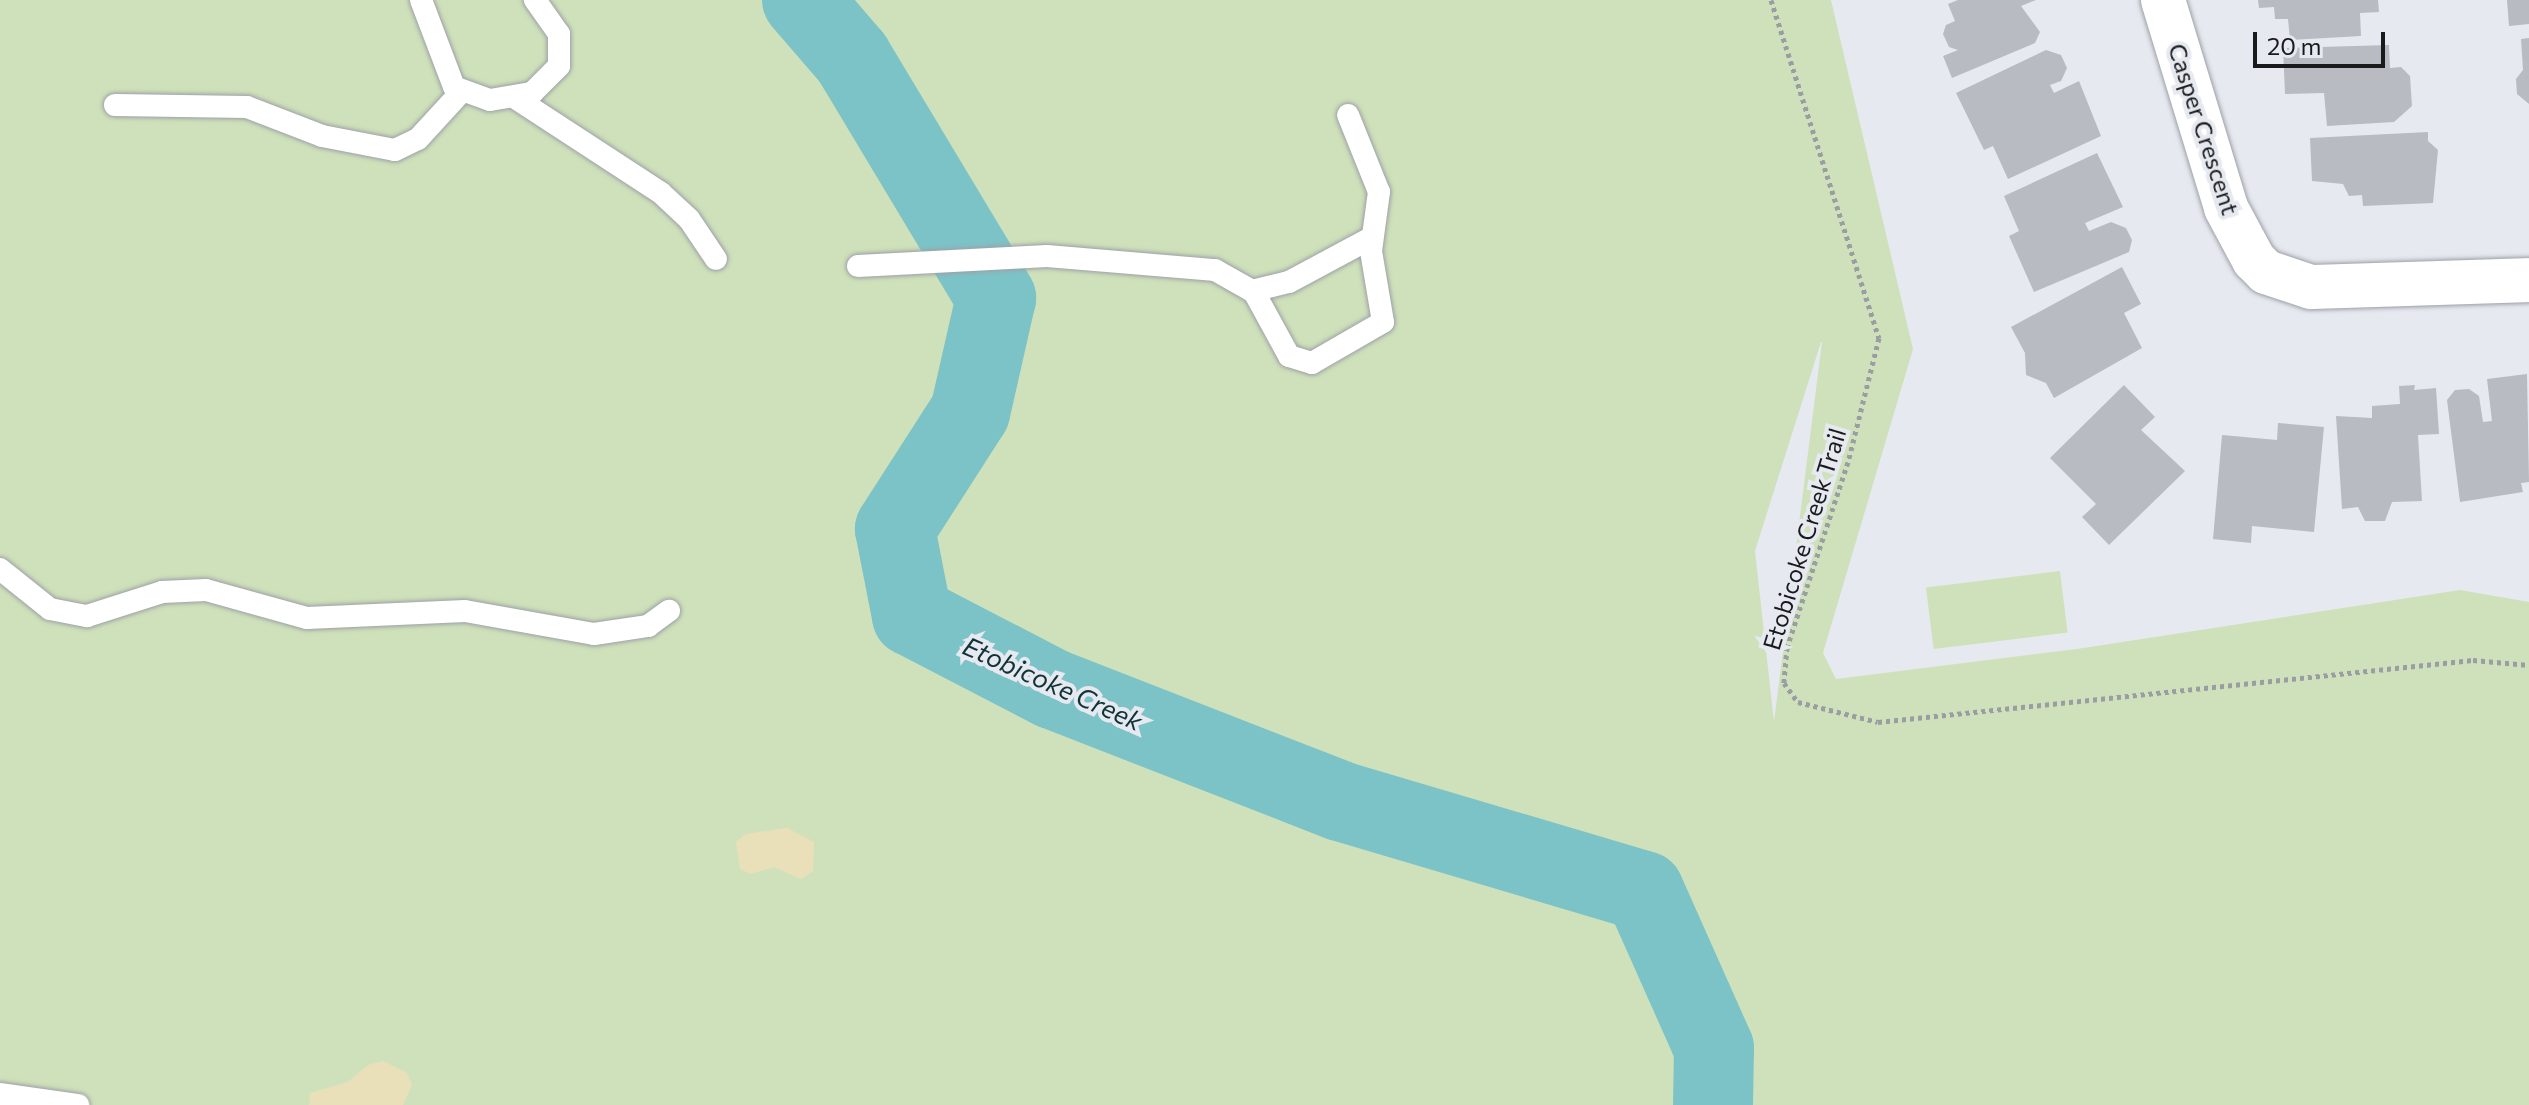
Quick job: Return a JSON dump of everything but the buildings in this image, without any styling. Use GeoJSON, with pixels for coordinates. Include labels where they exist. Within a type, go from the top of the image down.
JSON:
{"type":"FeatureCollection","features":[{"type":"Feature","properties":{"kind":"street","name":"Casper Crescent"},"geometry":{"type":"LineString","coordinates":[[2163,0],[2226,208],[2254,260],[2266,272],[2311,287],[2529,280]]}},
{"type":"Feature","properties":{"kind":"lane"},"geometry":{"type":"LineString","coordinates":[[421,0],[438,36],[446,71],[461,92],[490,100],[517,99],[544,86],[562,55],[559,34],[535,0]]}},
{"type":"Feature","properties":{"kind":"lane"},"geometry":{"type":"LineString","coordinates":[[115,105],[247,107],[322,136],[395,150],[429,130],[461,92]]}},
{"type":"Feature","properties":{"kind":"lane"},"geometry":{"type":"LineString","coordinates":[[517,99],[661,193],[689,219],[716,259]]}},
{"type":"Feature","properties":{"kind":"lane"},"geometry":{"type":"LineString","coordinates":[[858,266],[1047,256],[1215,270],[1252,291],[1271,314],[1289,356],[1303,363],[1321,359],[1383,322],[1375,297],[1371,238],[1379,192],[1348,115]]}},
{"type":"Feature","properties":{"kind":"lane"},"geometry":{"type":"LineString","coordinates":[[1252,291],[1289,282],[1371,238]]}},
{"type":"Feature","properties":{"kind":"lane"},"geometry":{"type":"LineString","coordinates":[[0,569],[50,609],[87,616],[162,592],[206,590],[307,618],[465,611],[594,634],[648,626],[669,611]]}},
{"type":"Feature","properties":{"kind":"lane"},"geometry":{"type":"LineString","coordinates":[[0,1094],[78,1105]]}},
{"type":"Feature","properties":{"kind":"path","name":"Etobicoke Creek Trail"},"geometry":{"type":"LineString","coordinates":[[1771,0],[1879,338],[1848,462],[1787,647],[1784,683],[1798,702],[1878,722],[2473,660],[2529,665]]}},
{"type":"Feature","properties":{"kind":"green space"},"geometry":{"type":"Polygon","coordinates":[[[0,0],[1831,0],[1913,349],[1823,653],[1836,679],[2077,649],[2460,590],[2529,602],[2529,1105],[0,1105],[0,0]],[[1822,342],[1755,551],[1774,722],[1822,342]]]}},
{"type":"Feature","properties":{"kind":"green space"},"geometry":{"type":"Polygon","coordinates":[[[2060,571],[2068,633],[1934,649],[1926,587],[2060,571]]]}},
{"type":"Feature","properties":{"kind":"sand"},"geometry":{"type":"Polygon","coordinates":[[[787,828],[814,842],[813,871],[801,879],[774,867],[751,874],[740,869],[736,842],[746,834],[787,828]]]}},
{"type":"Feature","properties":{"kind":"sand"},"geometry":{"type":"Polygon","coordinates":[[[383,1061],[407,1073],[412,1085],[403,1105],[309,1105],[310,1093],[348,1082],[368,1065],[383,1061]]]}},
{"type":"Feature","properties":{"kind":"water"},"geometry":{"type":"Polygon","coordinates":[[[1697,978],[1729,1101],[1728,1105],[1675,1105],[1697,978]]]}},
{"type":"Feature","properties":{"kind":"waterway","name":"Etobicoke Creek"},"geometry":{"type":"LineString","coordinates":[[802,0],[852,58],[996,298],[970,412],[895,529],[912,616],[1053,689],[1340,801],[1644,891],[1714,1048],[1713,1105]]}}]}
